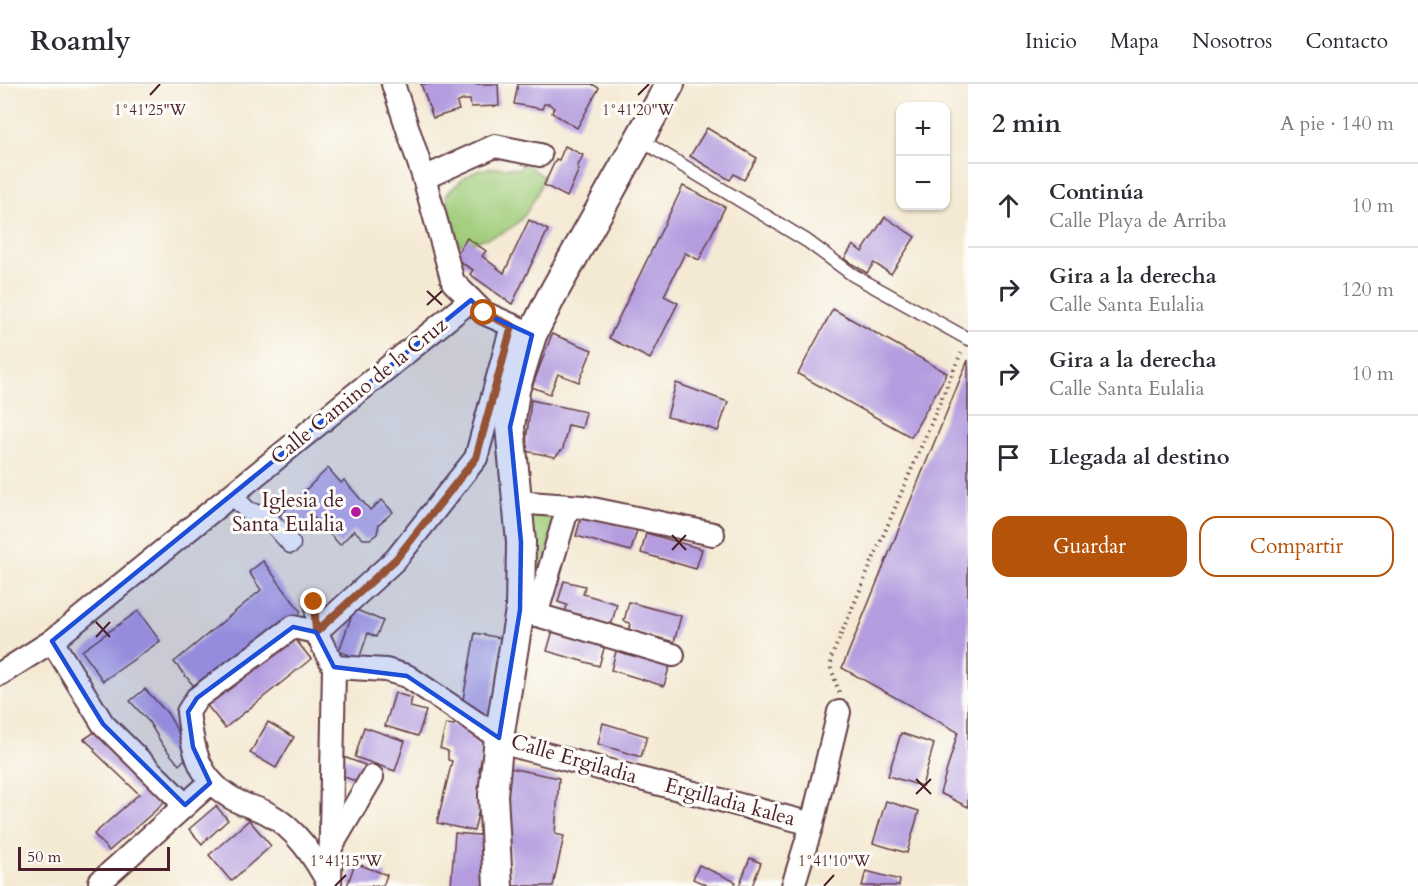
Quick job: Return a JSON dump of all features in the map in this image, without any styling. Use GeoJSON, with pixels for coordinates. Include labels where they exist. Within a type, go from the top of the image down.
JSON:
{"type":"FeatureCollection","features":[{"type":"Feature","properties":{"kind":"street"},"geometry":{"type":"LineString","coordinates":[[393,84],[424,178],[453,282],[484,313],[522,330]]}},
{"type":"Feature","properties":{"kind":"street"},"geometry":{"type":"LineString","coordinates":[[316,632],[396,559],[476,458],[522,330],[552,297],[670,84]]}},
{"type":"Feature","properties":{"kind":"street"},"geometry":{"type":"LineString","coordinates":[[424,178],[495,146],[540,155]]}},
{"type":"Feature","properties":{"kind":"street","name":"Calle Camino de la Cruz"},"geometry":{"type":"LineString","coordinates":[[0,675],[52,641],[471,300]]}},
{"type":"Feature","properties":{"kind":"street"},"geometry":{"type":"LineString","coordinates":[[522,330],[510,427],[528,613]]}},
{"type":"Feature","properties":{"kind":"street"},"geometry":{"type":"LineString","coordinates":[[233,496],[248,511],[268,518],[291,544]]}},
{"type":"Feature","properties":{"kind":"street"},"geometry":{"type":"LineString","coordinates":[[516,502],[583,507],[713,534]]}},
{"type":"Feature","properties":{"kind":"street"},"geometry":{"type":"LineString","coordinates":[[498,886],[493,795],[499,738],[528,613],[568,507]]}},
{"type":"Feature","properties":{"kind":"street"},"geometry":{"type":"LineString","coordinates":[[314,602],[316,632],[334,667],[330,885]]}},
{"type":"Feature","properties":{"kind":"street"},"geometry":{"type":"LineString","coordinates":[[528,613],[673,655]]}},
{"type":"Feature","properties":{"kind":"street"},"geometry":{"type":"LineString","coordinates":[[316,632],[292,627],[197,698],[188,712],[193,747],[210,783],[236,801],[268,813],[302,841],[330,885]]}},
{"type":"Feature","properties":{"kind":"street"},"geometry":{"type":"LineString","coordinates":[[52,641],[103,723],[185,805]]}},
{"type":"Feature","properties":{"kind":"street","name":"Calle Ergiladia"},"geometry":{"type":"LineString","coordinates":[[334,667],[386,670],[407,676],[499,738],[515,746],[648,780]]}},
{"type":"Feature","properties":{"kind":"street","name":"Ergilladia kalea"},"geometry":{"type":"LineString","coordinates":[[793,886],[812,824],[839,712]]}},
{"type":"Feature","properties":{"kind":"street"},"geometry":{"type":"LineString","coordinates":[[332,846],[372,777]]}},
{"type":"Feature","properties":{"kind":"street","name":"Ergilladia kalea"},"geometry":{"type":"LineString","coordinates":[[648,780],[812,824]]}},
{"type":"Feature","properties":{"kind":"street"},"geometry":{"type":"LineString","coordinates":[[97,885],[210,783]]}},
{"type":"Feature","properties":{"kind":"lane"},"geometry":{"type":"LineString","coordinates":[[639,139],[807,241],[853,275],[967,338]]}},
{"type":"Feature","properties":{"kind":"path"},"geometry":{"type":"LineString","coordinates":[[839,712],[841,704],[831,668],[831,658],[967,338]]}},
{"type":"Feature","properties":{"kind":"highlighted area"},"geometry":{"type":"Polygon","coordinates":[[[471,300],[484,313],[532,335],[510,427],[521,542],[520,610],[499,738],[407,676],[334,667],[316,632],[293,627],[197,698],[188,712],[193,747],[210,783],[185,805],[103,724],[52,641],[471,300]]]}},
{"type":"Feature","properties":{"kind":"green space"},"geometry":{"type":"Polygon","coordinates":[[[524,163],[544,177],[530,208],[514,226],[503,232],[459,245],[446,195],[463,179],[478,170],[497,167],[520,169],[524,163]]]}},
{"type":"Feature","properties":{"kind":"green space"},"geometry":{"type":"Polygon","coordinates":[[[553,514],[556,518],[534,596],[529,515],[553,514]]]}},
{"type":"Feature","properties":{"kind":"building"},"geometry":{"type":"Polygon","coordinates":[[[421,84],[498,84],[499,106],[471,107],[470,100],[463,100],[457,103],[459,110],[433,118],[421,84]]]}},
{"type":"Feature","properties":{"kind":"building"},"geometry":{"type":"Polygon","coordinates":[[[518,84],[592,84],[599,88],[577,128],[552,113],[554,108],[549,104],[544,104],[542,109],[514,104],[518,84]]]}},
{"type":"Feature","properties":{"kind":"building"},"geometry":{"type":"Polygon","coordinates":[[[707,128],[757,158],[744,180],[734,174],[730,180],[690,156],[707,128]]]}},
{"type":"Feature","properties":{"kind":"building"},"geometry":{"type":"Polygon","coordinates":[[[565,146],[583,155],[567,197],[544,185],[565,146]]]}},
{"type":"Feature","properties":{"kind":"building"},"geometry":{"type":"Polygon","coordinates":[[[683,186],[725,207],[699,260],[685,253],[664,296],[678,303],[650,359],[609,338],[683,186]]]}},
{"type":"Feature","properties":{"kind":"building"},"geometry":{"type":"Polygon","coordinates":[[[885,217],[915,237],[891,274],[874,263],[867,273],[844,259],[853,245],[862,252],[885,217]]]}},
{"type":"Feature","properties":{"kind":"building"},"geometry":{"type":"Polygon","coordinates":[[[529,220],[548,230],[512,304],[470,274],[473,270],[454,258],[467,238],[486,251],[482,256],[504,273],[529,220]]]}},
{"type":"Feature","properties":{"kind":"building"},"geometry":{"type":"Polygon","coordinates":[[[833,309],[947,373],[911,437],[798,374],[833,309]]]}},
{"type":"Feature","properties":{"kind":"building"},"geometry":{"type":"Polygon","coordinates":[[[552,334],[592,350],[579,382],[558,374],[550,394],[532,387],[552,334]]]}},
{"type":"Feature","properties":{"kind":"building"},"geometry":{"type":"Polygon","coordinates":[[[968,360],[968,807],[940,793],[958,732],[842,668],[968,360]]]}},
{"type":"Feature","properties":{"kind":"building"},"geometry":{"type":"Polygon","coordinates":[[[676,383],[728,402],[718,431],[667,417],[676,383]]]}},
{"type":"Feature","properties":{"kind":"building"},"geometry":{"type":"Polygon","coordinates":[[[531,400],[586,412],[582,428],[568,425],[563,449],[555,457],[525,451],[531,400]]]}},
{"type":"Feature","properties":{"kind":"building"},"geometry":{"type":"Polygon","coordinates":[[[328,468],[341,483],[344,480],[370,510],[382,500],[393,512],[379,524],[377,534],[370,539],[363,539],[354,530],[340,545],[314,517],[292,538],[275,520],[328,468]]]}},
{"type":"Feature","properties":{"kind":"building"},"geometry":{"type":"Polygon","coordinates":[[[582,515],[637,530],[631,551],[576,536],[582,515]]]}},
{"type":"Feature","properties":{"kind":"building"},"geometry":{"type":"Polygon","coordinates":[[[646,533],[702,549],[696,569],[641,553],[646,533]]]}},
{"type":"Feature","properties":{"kind":"building"},"geometry":{"type":"Polygon","coordinates":[[[263,561],[301,612],[198,691],[174,662],[261,590],[249,572],[263,561]]]}},
{"type":"Feature","properties":{"kind":"building"},"geometry":{"type":"Polygon","coordinates":[[[564,581],[585,586],[583,594],[617,604],[611,626],[565,613],[567,605],[558,602],[564,581]]]}},
{"type":"Feature","properties":{"kind":"building"},"geometry":{"type":"Polygon","coordinates":[[[629,602],[681,616],[674,642],[629,630],[630,623],[624,621],[629,602]]]}},
{"type":"Feature","properties":{"kind":"building"},"geometry":{"type":"Polygon","coordinates":[[[354,609],[383,621],[376,637],[368,633],[359,659],[339,651],[354,609]]]}},
{"type":"Feature","properties":{"kind":"building"},"geometry":{"type":"Polygon","coordinates":[[[138,611],[160,641],[103,681],[82,651],[138,611]]]}},
{"type":"Feature","properties":{"kind":"building"},"geometry":{"type":"Polygon","coordinates":[[[553,630],[605,645],[599,666],[547,651],[553,630]]]}},
{"type":"Feature","properties":{"kind":"building"},"geometry":{"type":"Polygon","coordinates":[[[475,633],[501,638],[489,715],[474,714],[462,705],[475,633]]]}},
{"type":"Feature","properties":{"kind":"building"},"geometry":{"type":"Polygon","coordinates":[[[292,635],[311,659],[225,728],[206,704],[292,635]]]}},
{"type":"Feature","properties":{"kind":"building"},"geometry":{"type":"Polygon","coordinates":[[[617,648],[670,664],[664,686],[611,670],[617,648]]]}},
{"type":"Feature","properties":{"kind":"building"},"geometry":{"type":"Polygon","coordinates":[[[145,689],[168,714],[190,754],[179,765],[162,744],[149,722],[130,701],[145,689]]]}},
{"type":"Feature","properties":{"kind":"building"},"geometry":{"type":"Polygon","coordinates":[[[395,693],[412,698],[410,707],[426,711],[418,736],[385,726],[395,693]]]}},
{"type":"Feature","properties":{"kind":"building"},"geometry":{"type":"Polygon","coordinates":[[[268,722],[294,737],[276,768],[250,753],[268,722]]]}},
{"type":"Feature","properties":{"kind":"building"},"geometry":{"type":"Polygon","coordinates":[[[456,722],[486,736],[479,771],[487,774],[474,831],[437,823],[452,761],[448,760],[448,751],[440,748],[446,724],[454,725],[456,722]]]}},
{"type":"Feature","properties":{"kind":"building"},"geometry":{"type":"Polygon","coordinates":[[[603,723],[647,736],[641,757],[598,744],[603,723]]]}},
{"type":"Feature","properties":{"kind":"building"},"geometry":{"type":"Polygon","coordinates":[[[364,727],[405,741],[395,771],[355,757],[364,727]]]}},
{"type":"Feature","properties":{"kind":"building"},"geometry":{"type":"Polygon","coordinates":[[[98,730],[170,796],[109,851],[94,834],[139,794],[84,739],[98,730]]]}},
{"type":"Feature","properties":{"kind":"building"},"geometry":{"type":"Polygon","coordinates":[[[901,733],[934,744],[922,786],[888,776],[901,733]]]}},
{"type":"Feature","properties":{"kind":"building"},"geometry":{"type":"Polygon","coordinates":[[[341,756],[365,765],[358,782],[334,773],[341,756]]]}},
{"type":"Feature","properties":{"kind":"building"},"geometry":{"type":"Polygon","coordinates":[[[505,767],[559,778],[555,834],[564,836],[553,886],[512,886],[505,767]]]}},
{"type":"Feature","properties":{"kind":"building"},"geometry":{"type":"Polygon","coordinates":[[[886,801],[919,811],[907,853],[873,843],[886,801]]]}},
{"type":"Feature","properties":{"kind":"building"},"geometry":{"type":"Polygon","coordinates":[[[216,806],[228,820],[202,844],[189,829],[216,806]]]}},
{"type":"Feature","properties":{"kind":"building"},"geometry":{"type":"Polygon","coordinates":[[[249,820],[271,846],[231,881],[209,855],[249,820]]]}},
{"type":"Feature","properties":{"kind":"building"},"geometry":{"type":"Polygon","coordinates":[[[455,833],[488,836],[490,886],[451,886],[455,833]]]}},
{"type":"Feature","properties":{"kind":"building"},"geometry":{"type":"Polygon","coordinates":[[[750,858],[761,863],[752,886],[739,886],[750,858]]]}},
{"type":"Feature","properties":{"kind":"building"},"geometry":{"type":"Polygon","coordinates":[[[355,863],[387,875],[383,886],[347,886],[355,863]]]}},
{"type":"Feature","properties":{"kind":"building"},"geometry":{"type":"Polygon","coordinates":[[[699,865],[736,882],[734,886],[708,886],[693,879],[699,865]]]}},
{"type":"Feature","properties":{"kind":"building"},"geometry":{"type":"Polygon","coordinates":[[[866,871],[900,880],[899,886],[862,886],[866,871]]]}},
{"type":"Feature","properties":{"kind":"place","name":"Iglesia de Santa Eulalia"},"geometry":{"type":"Point","coordinates":[356,512]}},
{"type":"Feature","properties":{"kind":"route"},"geometry":{"type":"LineString","coordinates":[[314,602],[316,632],[396,559],[476,458],[500,377],[512,326],[484,313]]}}]}
